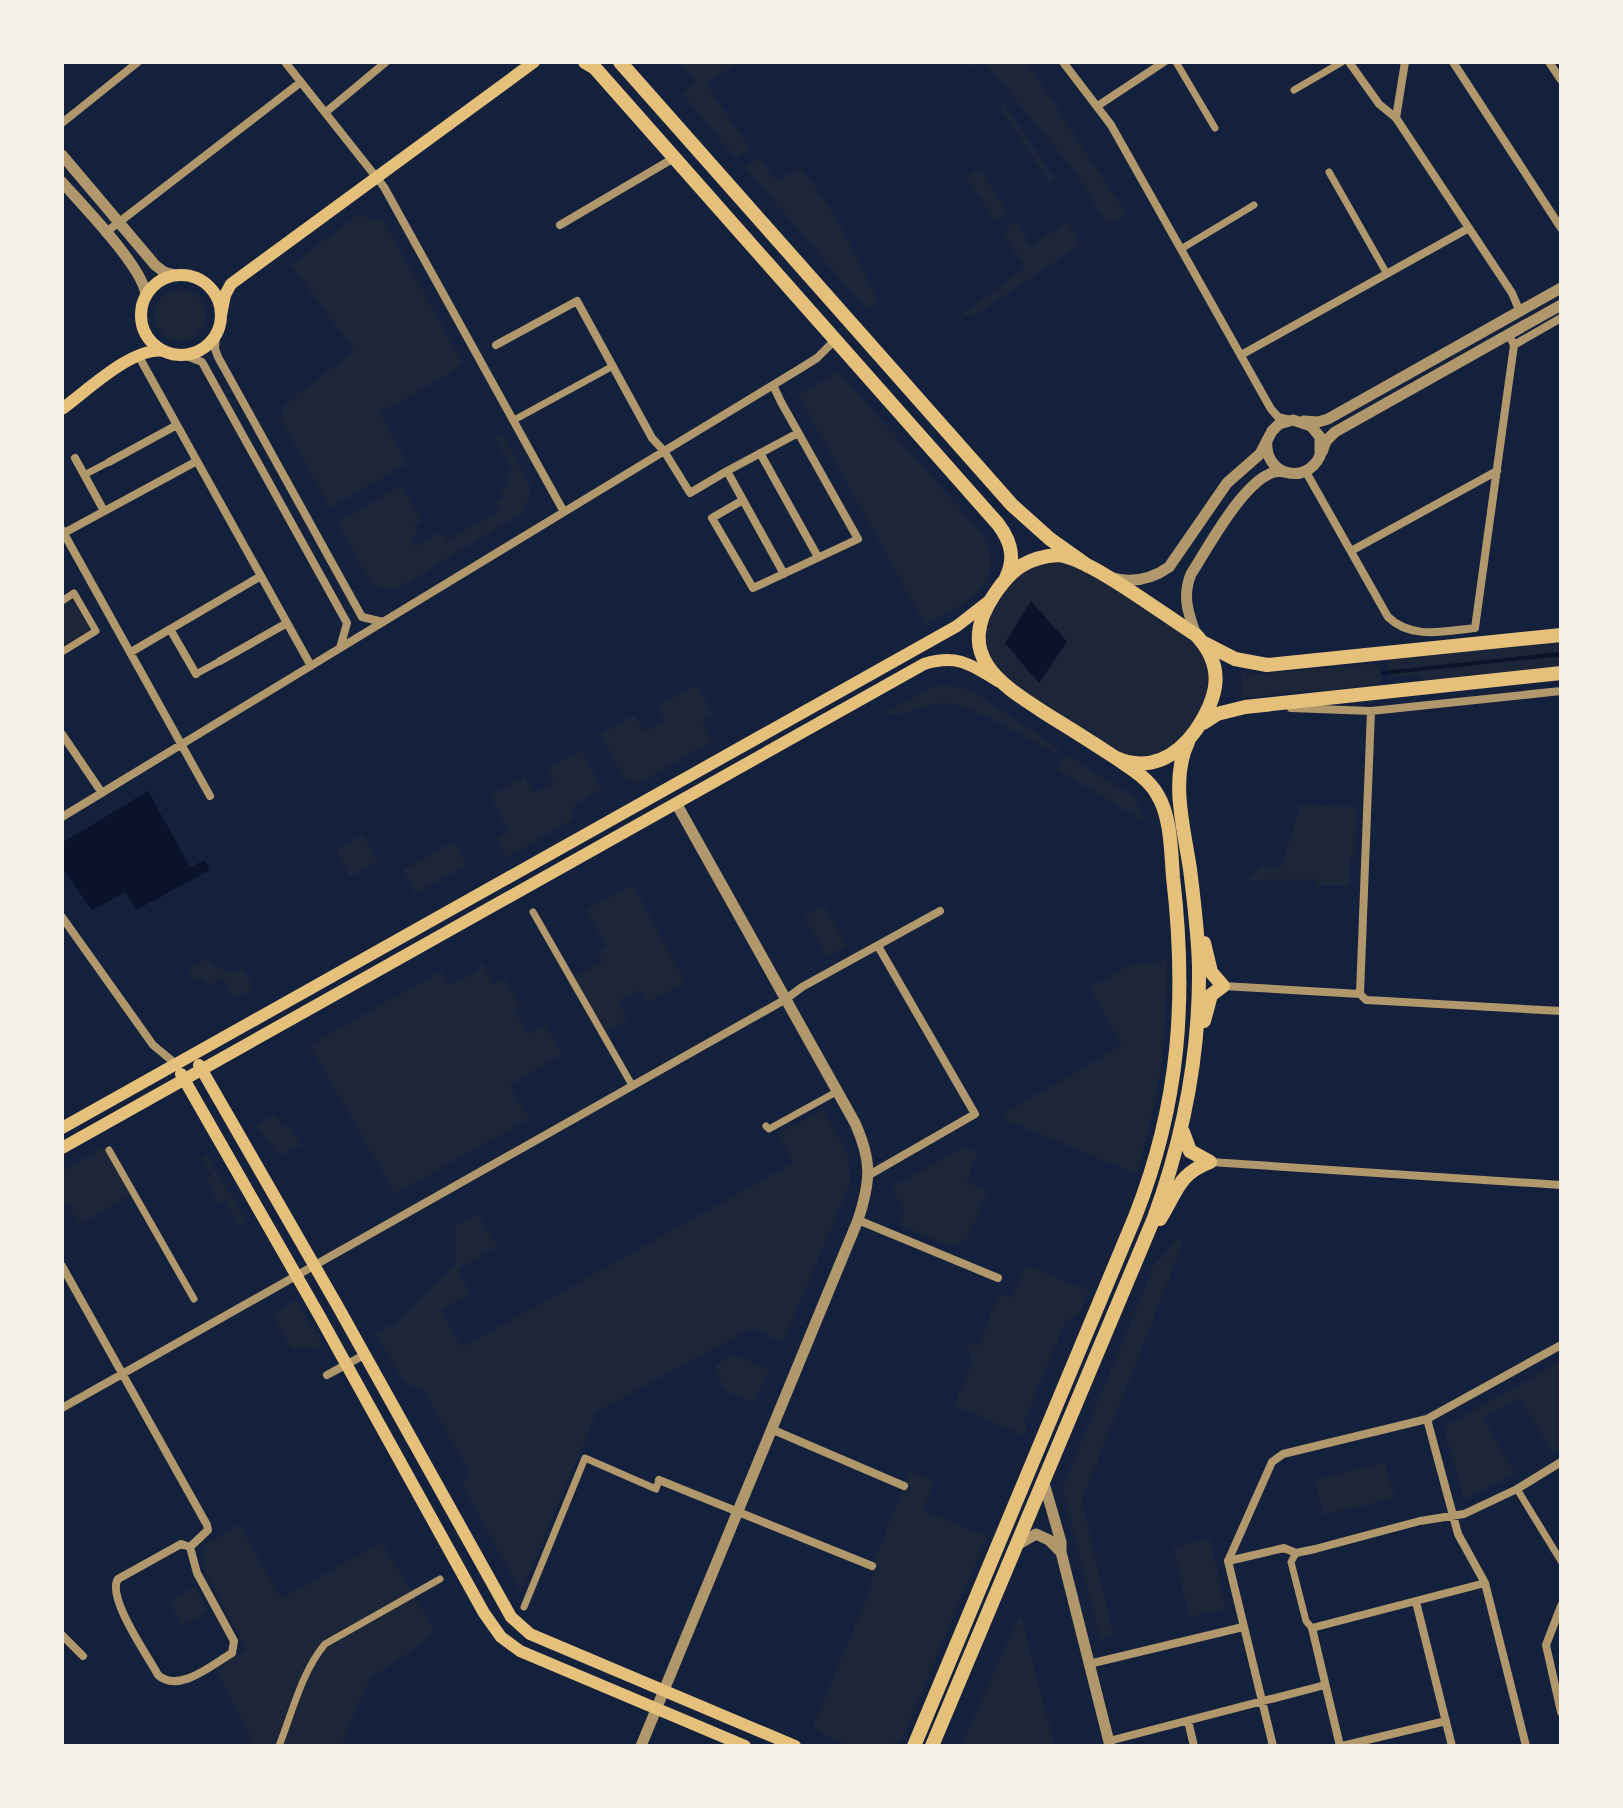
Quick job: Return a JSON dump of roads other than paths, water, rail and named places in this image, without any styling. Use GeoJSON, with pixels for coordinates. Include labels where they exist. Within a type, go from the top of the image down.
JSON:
{"type":"FeatureCollection","features":[{"type":"Feature","properties":{"kind":"main road"},"geometry":{"type":"LineString","coordinates":[[62,409],[138,355],[151,350],[184,355],[202,348],[216,334],[224,298],[231,284],[534,62]]}},
{"type":"Feature","properties":{"kind":"main road"},"geometry":{"type":"LineString","coordinates":[[585,62],[595,68],[1002,529],[1012,555],[1006,578]]}},
{"type":"Feature","properties":{"kind":"main road"},"geometry":{"type":"LineString","coordinates":[[620,62],[1012,505],[1050,539],[1199,639],[1235,659],[1267,665],[1561,635]]}},
{"type":"Feature","properties":{"kind":"main road"},"geometry":{"type":"LineString","coordinates":[[166,352],[151,342],[143,326],[142,309],[146,296],[160,281],[175,275],[204,282],[217,299],[221,315]]}},
{"type":"Feature","properties":{"kind":"main road"},"geometry":{"type":"LineString","coordinates":[[62,1128],[957,626],[979,610],[1021,564],[1041,557],[1068,557],[1093,569]]}},
{"type":"Feature","properties":{"kind":"main road"},"geometry":{"type":"LineString","coordinates":[[996,592],[982,619],[980,642],[986,665],[1000,682]]}},
{"type":"Feature","properties":{"kind":"main road"},"geometry":{"type":"LineString","coordinates":[[1193,1071],[1199,990],[1194,903],[1179,774],[1191,737],[1210,708],[1216,685],[1212,661],[1199,639]]}},
{"type":"Feature","properties":{"kind":"main road"},"geometry":{"type":"LineString","coordinates":[[62,1148],[924,664],[947,658],[970,664],[1116,758],[1147,781],[1157,793],[1164,813],[1171,855],[1179,928],[1181,990],[1178,1056],[1169,1107],[1139,1207],[914,1746]]}},
{"type":"Feature","properties":{"kind":"main road"},"geometry":{"type":"LineString","coordinates":[[1116,758],[1135,765],[1155,762],[1169,756],[1217,714],[1250,706],[1561,673]]}},
{"type":"Feature","properties":{"kind":"main road"},"geometry":{"type":"LineString","coordinates":[[932,1746],[1167,1182],[1210,999],[1216,989],[1223,986],[1211,972],[1194,903]]}},
{"type":"Feature","properties":{"kind":"main road"},"geometry":{"type":"LineString","coordinates":[[193,1055],[511,1617],[530,1634],[795,1746]]}},
{"type":"Feature","properties":{"kind":"main road"},"geometry":{"type":"LineString","coordinates":[[176,1064],[489,1622],[501,1637],[520,1651],[745,1746]]}},
{"type":"Feature","properties":{"kind":"main road"},"geometry":{"type":"LineString","coordinates":[[1182,1128],[1190,1151],[1210,1162]]}},
{"type":"Feature","properties":{"kind":"main road"},"geometry":{"type":"LineString","coordinates":[[1140,1252],[1184,1176],[1197,1166],[1210,1162]]}},
{"type":"Feature","properties":{"kind":"street"},"geometry":{"type":"LineString","coordinates":[[62,123],[138,62]]}},
{"type":"Feature","properties":{"kind":"street"},"geometry":{"type":"LineString","coordinates":[[285,62],[377,177],[564,512]]}},
{"type":"Feature","properties":{"kind":"street"},"geometry":{"type":"LineString","coordinates":[[326,112],[386,62]]}},
{"type":"Feature","properties":{"kind":"street"},"geometry":{"type":"LineString","coordinates":[[1063,62],[1099,105],[1271,409],[1274,418],[1270,461],[1283,472]]}},
{"type":"Feature","properties":{"kind":"street"},"geometry":{"type":"LineString","coordinates":[[1099,105],[1164,62]]}},
{"type":"Feature","properties":{"kind":"street"},"geometry":{"type":"LineString","coordinates":[[1176,62],[1215,128]]}},
{"type":"Feature","properties":{"kind":"street"},"geometry":{"type":"LineString","coordinates":[[1294,90],[1342,62]]}},
{"type":"Feature","properties":{"kind":"street"},"geometry":{"type":"LineString","coordinates":[[1349,62],[1379,104],[1396,118],[1512,293],[1526,325]]}},
{"type":"Feature","properties":{"kind":"street"},"geometry":{"type":"LineString","coordinates":[[1396,118],[1405,62]]}},
{"type":"Feature","properties":{"kind":"street"},"geometry":{"type":"LineString","coordinates":[[1453,62],[1561,228]]}},
{"type":"Feature","properties":{"kind":"street"},"geometry":{"type":"LineString","coordinates":[[1549,62],[1561,80]]}},
{"type":"Feature","properties":{"kind":"street"},"geometry":{"type":"LineString","coordinates":[[105,233],[301,82]]}},
{"type":"Feature","properties":{"kind":"street"},"geometry":{"type":"LineString","coordinates":[[62,155],[158,268],[175,275]]}},
{"type":"Feature","properties":{"kind":"street"},"geometry":{"type":"LineString","coordinates":[[560,225],[674,158]]}},
{"type":"Feature","properties":{"kind":"street"},"geometry":{"type":"LineString","coordinates":[[1329,172],[1387,274]]}},
{"type":"Feature","properties":{"kind":"street"},"geometry":{"type":"LineString","coordinates":[[62,182],[141,277],[146,296]]}},
{"type":"Feature","properties":{"kind":"street"},"geometry":{"type":"LineString","coordinates":[[1181,249],[1254,205]]}},
{"type":"Feature","properties":{"kind":"street"},"geometry":{"type":"LineString","coordinates":[[1241,355],[1469,228]]}},
{"type":"Feature","properties":{"kind":"street"},"geometry":{"type":"LineString","coordinates":[[1271,409],[1278,417],[1295,420],[1314,422],[1328,419],[1561,288]]}},
{"type":"Feature","properties":{"kind":"street"},"geometry":{"type":"LineString","coordinates":[[496,345],[577,301],[652,438],[664,451],[690,493],[798,433]]}},
{"type":"Feature","properties":{"kind":"street"},"geometry":{"type":"LineString","coordinates":[[1306,472],[1388,617],[1414,633],[1475,628],[1511,340],[1526,325],[1561,305]]}},
{"type":"Feature","properties":{"kind":"street"},"geometry":{"type":"LineString","coordinates":[[1199,639],[1186,601],[1191,574],[1248,489],[1268,473],[1297,475],[1306,472],[1315,465],[1326,441],[1335,432],[1511,340],[1561,318]]}},
{"type":"Feature","properties":{"kind":"street"},"geometry":{"type":"LineString","coordinates":[[216,334],[218,357],[362,617],[383,622]]}},
{"type":"Feature","properties":{"kind":"street"},"geometry":{"type":"LineString","coordinates":[[62,817],[817,358],[835,340]]}},
{"type":"Feature","properties":{"kind":"street"},"geometry":{"type":"LineString","coordinates":[[138,355],[311,666]]}},
{"type":"Feature","properties":{"kind":"street"},"geometry":{"type":"LineString","coordinates":[[184,355],[202,362],[347,623],[340,649]]}},
{"type":"Feature","properties":{"kind":"street"},"geometry":{"type":"LineString","coordinates":[[514,420],[613,366]]}},
{"type":"Feature","properties":{"kind":"street"},"geometry":{"type":"LineString","coordinates":[[743,500],[712,518],[753,588],[858,539],[773,385]]}},
{"type":"Feature","properties":{"kind":"street"},"geometry":{"type":"LineString","coordinates":[[1093,569],[1119,580],[1139,580],[1169,567],[1227,483],[1260,454],[1279,424],[1295,420],[1311,426],[1321,442],[1320,456]]}},
{"type":"Feature","properties":{"kind":"street"},"geometry":{"type":"LineString","coordinates":[[84,475],[177,425]]}},
{"type":"Feature","properties":{"kind":"street"},"geometry":{"type":"LineString","coordinates":[[760,453],[818,557]]}},
{"type":"Feature","properties":{"kind":"street"},"geometry":{"type":"LineString","coordinates":[[75,458],[104,511]]}},
{"type":"Feature","properties":{"kind":"street"},"geometry":{"type":"LineString","coordinates":[[197,461],[63,531],[210,796]]}},
{"type":"Feature","properties":{"kind":"street"},"geometry":{"type":"LineString","coordinates":[[727,471],[784,574]]}},
{"type":"Feature","properties":{"kind":"street"},"geometry":{"type":"LineString","coordinates":[[1351,551],[1497,471]]}},
{"type":"Feature","properties":{"kind":"street"},"geometry":{"type":"LineString","coordinates":[[131,652],[261,576]]}},
{"type":"Feature","properties":{"kind":"street"},"geometry":{"type":"LineString","coordinates":[[62,601],[74,593],[96,631],[62,652]]}},
{"type":"Feature","properties":{"kind":"street"},"geometry":{"type":"LineString","coordinates":[[170,629],[196,674],[287,623]]}},
{"type":"Feature","properties":{"kind":"street"},"geometry":{"type":"LineString","coordinates":[[1250,706],[1371,711],[1561,691]]}},
{"type":"Feature","properties":{"kind":"street"},"geometry":{"type":"LineString","coordinates":[[1360,994],[1371,711]]}},
{"type":"Feature","properties":{"kind":"street"},"geometry":{"type":"LineString","coordinates":[[62,734],[102,793]]}},
{"type":"Feature","properties":{"kind":"street"},"geometry":{"type":"LineString","coordinates":[[641,1746],[858,1220],[869,1175],[866,1147],[838,1091],[676,803]]}},
{"type":"Feature","properties":{"kind":"street"},"geometry":{"type":"LineString","coordinates":[[62,1408],[940,911]]}},
{"type":"Feature","properties":{"kind":"street"},"geometry":{"type":"LineString","coordinates":[[533,912],[632,1085]]}},
{"type":"Feature","properties":{"kind":"street"},"geometry":{"type":"LineString","coordinates":[[62,917],[153,1045],[176,1064]]}},
{"type":"Feature","properties":{"kind":"street"},"geometry":{"type":"LineString","coordinates":[[869,1175],[975,1114],[878,946]]}},
{"type":"Feature","properties":{"kind":"street"},"geometry":{"type":"LineString","coordinates":[[1223,986],[1360,994],[1366,1000],[1561,1011]]}},
{"type":"Feature","properties":{"kind":"street"},"geometry":{"type":"LineString","coordinates":[[766,1126],[769,1129],[838,1091]]}},
{"type":"Feature","properties":{"kind":"street"},"geometry":{"type":"LineString","coordinates":[[109,1150],[194,1299]]}},
{"type":"Feature","properties":{"kind":"street"},"geometry":{"type":"LineString","coordinates":[[1210,1162],[1561,1185]]}},
{"type":"Feature","properties":{"kind":"street"},"geometry":{"type":"LineString","coordinates":[[858,1220],[998,1278]]}},
{"type":"Feature","properties":{"kind":"street"},"geometry":{"type":"LineString","coordinates":[[62,1266],[207,1525],[208,1530],[190,1547]]}},
{"type":"Feature","properties":{"kind":"street"},"geometry":{"type":"LineString","coordinates":[[1273,1746],[1228,1561],[1272,1462],[1283,1454],[1427,1419],[1561,1345]]}},
{"type":"Feature","properties":{"kind":"street"},"geometry":{"type":"LineString","coordinates":[[327,1375],[364,1355]]}},
{"type":"Feature","properties":{"kind":"street"},"geometry":{"type":"LineString","coordinates":[[1427,1419],[1458,1534],[1485,1583],[1526,1746]]}},
{"type":"Feature","properties":{"kind":"street"},"geometry":{"type":"LineString","coordinates":[[771,1429],[904,1486]]}},
{"type":"Feature","properties":{"kind":"street"},"geometry":{"type":"LineString","coordinates":[[524,1607],[585,1458],[656,1489],[659,1480],[872,1566]]}},
{"type":"Feature","properties":{"kind":"street"},"geometry":{"type":"LineString","coordinates":[[1228,1561],[1284,1548],[1296,1553],[1420,1521],[1452,1517],[1479,1508],[1517,1489],[1561,1462]]}},
{"type":"Feature","properties":{"kind":"street"},"geometry":{"type":"LineString","coordinates":[[1044,1483],[1109,1744],[1325,1685]]}},
{"type":"Feature","properties":{"kind":"street"},"geometry":{"type":"LineString","coordinates":[[1517,1489],[1560,1556]]}},
{"type":"Feature","properties":{"kind":"street"},"geometry":{"type":"LineString","coordinates":[[1016,1545],[1036,1534],[1049,1540],[1061,1552]]}},
{"type":"Feature","properties":{"kind":"street"},"geometry":{"type":"LineString","coordinates":[[181,1544],[190,1547],[197,1573],[234,1641],[235,1649],[191,1676],[173,1682],[158,1675],[123,1613],[114,1594],[114,1585],[118,1579],[171,1549],[181,1544]]}},
{"type":"Feature","properties":{"kind":"street"},"geometry":{"type":"LineString","coordinates":[[1296,1553],[1291,1562],[1306,1621],[1312,1628],[1341,1746],[1446,1721]]}},
{"type":"Feature","properties":{"kind":"street"},"geometry":{"type":"LineString","coordinates":[[279,1746],[309,1671],[325,1644],[440,1579]]}},
{"type":"Feature","properties":{"kind":"street"},"geometry":{"type":"LineString","coordinates":[[1312,1628],[1485,1583]]}},
{"type":"Feature","properties":{"kind":"street"},"geometry":{"type":"LineString","coordinates":[[1416,1602],[1452,1746]]}},
{"type":"Feature","properties":{"kind":"street"},"geometry":{"type":"LineString","coordinates":[[1560,1611],[1546,1645],[1561,1712]]}},
{"type":"Feature","properties":{"kind":"street"},"geometry":{"type":"LineString","coordinates":[[1089,1664],[1243,1627]]}},
{"type":"Feature","properties":{"kind":"street"},"geometry":{"type":"LineString","coordinates":[[62,1635],[83,1656]]}},
{"type":"Feature","properties":{"kind":"street"},"geometry":{"type":"LineString","coordinates":[[1188,1721],[1194,1746]]}},
{"type":"Feature","properties":{"kind":"waterway"},"geometry":{"type":"LineString","coordinates":[[1383,673],[1561,654]]}}]}
